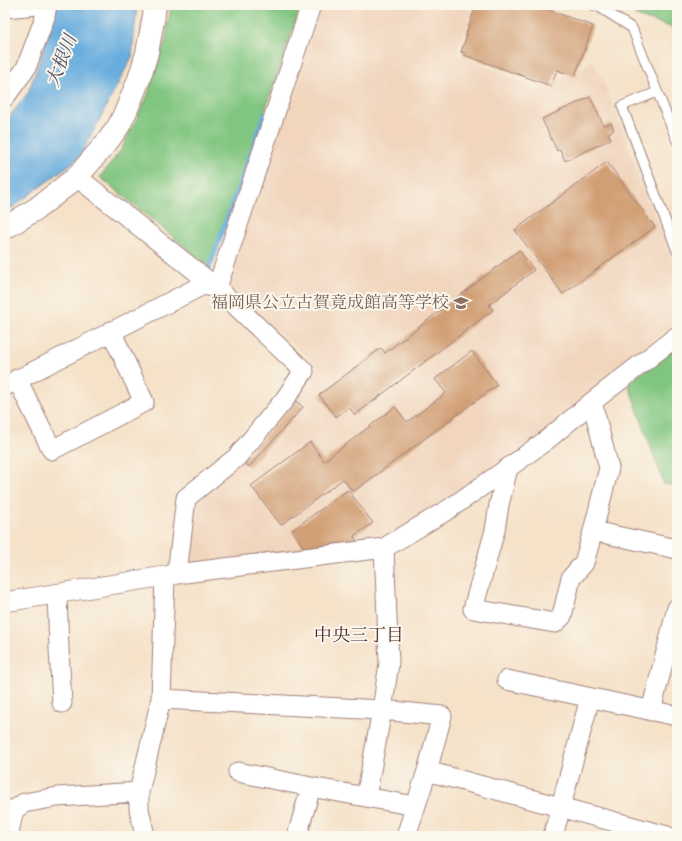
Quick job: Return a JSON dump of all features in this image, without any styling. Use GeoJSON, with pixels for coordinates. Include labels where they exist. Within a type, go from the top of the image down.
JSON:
{"type":"FeatureCollection","features":[{"type":"Feature","properties":{"kind":"main road"},"geometry":{"type":"LineString","coordinates":[[5,228],[36,209],[77,177],[107,142],[118,126],[139,80],[147,53],[155,5]]}},
{"type":"Feature","properties":{"kind":"street"},"geometry":{"type":"LineString","coordinates":[[5,8],[37,5]]}},
{"type":"Feature","properties":{"kind":"street"},"geometry":{"type":"LineString","coordinates":[[5,96],[12,74],[26,68],[45,17],[47,5]]}},
{"type":"Feature","properties":{"kind":"street"},"geometry":{"type":"LineString","coordinates":[[217,288],[311,5]]}},
{"type":"Feature","properties":{"kind":"street"},"geometry":{"type":"LineString","coordinates":[[77,177],[217,288],[304,371],[285,399],[237,457],[186,498],[171,576],[161,699],[139,792],[139,809],[145,836]]}},
{"type":"Feature","properties":{"kind":"street"},"geometry":{"type":"LineString","coordinates":[[111,331],[144,402],[52,450],[11,382],[111,331],[203,285],[217,288]]}},
{"type":"Feature","properties":{"kind":"street"},"geometry":{"type":"LineString","coordinates":[[5,602],[171,576],[384,548],[449,509],[508,468],[548,439],[592,402],[677,336]]}},
{"type":"Feature","properties":{"kind":"street"},"geometry":{"type":"LineString","coordinates":[[508,468],[499,505],[495,530],[473,609],[555,623],[562,616],[571,578],[584,563],[609,468],[592,402]]}},
{"type":"Feature","properties":{"kind":"street"},"geometry":{"type":"LineString","coordinates":[[593,531],[677,549]]}},
{"type":"Feature","properties":{"kind":"street"},"geometry":{"type":"LineString","coordinates":[[366,797],[389,663],[384,548]]}},
{"type":"Feature","properties":{"kind":"street"},"geometry":{"type":"LineString","coordinates":[[57,594],[62,703]]}},
{"type":"Feature","properties":{"kind":"street"},"geometry":{"type":"LineString","coordinates":[[651,711],[677,608]]}},
{"type":"Feature","properties":{"kind":"street"},"geometry":{"type":"LineString","coordinates":[[507,680],[677,716]]}},
{"type":"Feature","properties":{"kind":"street"},"geometry":{"type":"LineString","coordinates":[[553,836],[590,698]]}},
{"type":"Feature","properties":{"kind":"street"},"geometry":{"type":"LineString","coordinates":[[161,699],[382,710],[442,716],[427,771],[406,836]]}},
{"type":"Feature","properties":{"kind":"street"},"geometry":{"type":"LineString","coordinates":[[427,771],[667,836]]}},
{"type":"Feature","properties":{"kind":"street"},"geometry":{"type":"LineString","coordinates":[[238,772],[415,806]]}},
{"type":"Feature","properties":{"kind":"street"},"geometry":{"type":"LineString","coordinates":[[297,836],[311,787]]}},
{"type":"Feature","properties":{"kind":"street"},"geometry":{"type":"LineString","coordinates":[[8,836],[9,810],[24,803],[57,796],[139,792]]}},
{"type":"Feature","properties":{"kind":"lane"},"geometry":{"type":"LineString","coordinates":[[593,5],[599,7],[632,28],[677,141]]}},
{"type":"Feature","properties":{"kind":"lane"},"geometry":{"type":"LineString","coordinates":[[657,92],[622,106],[673,226],[677,251]]}},
{"type":"Feature","properties":{"kind":"shaded area","name":"福岡県公立古賀竟成館高等学校"},"geometry":{"type":"Polygon","coordinates":[[[322,5],[457,5],[472,11],[457,53],[540,91],[593,60],[604,83],[677,272],[677,320],[508,463],[374,543],[179,568],[190,504],[241,461],[317,365],[225,286],[322,5]]]}},
{"type":"Feature","properties":{"kind":"green space"},"geometry":{"type":"Polygon","coordinates":[[[171,5],[301,5],[211,268],[100,177],[121,150],[147,97],[166,38],[171,5]]]}},
{"type":"Feature","properties":{"kind":"green space"},"geometry":{"type":"Polygon","coordinates":[[[630,5],[677,5],[677,29],[636,16],[630,5]]]}},
{"type":"Feature","properties":{"kind":"green space"},"geometry":{"type":"Polygon","coordinates":[[[677,347],[677,478],[673,485],[664,484],[628,383],[677,347]]]}},
{"type":"Feature","properties":{"kind":"water","name":"大根川"},"geometry":{"type":"Polygon","coordinates":[[[56,5],[137,5],[132,57],[80,157],[5,213],[5,122],[28,93],[49,34],[56,5]]]}},
{"type":"Feature","properties":{"kind":"building"},"geometry":{"type":"Polygon","coordinates":[[[476,5],[535,5],[593,26],[575,76],[557,70],[551,86],[464,55],[465,53],[461,52],[476,5]]]}},
{"type":"Feature","properties":{"kind":"building"},"geometry":{"type":"Polygon","coordinates":[[[590,97],[604,126],[611,123],[614,130],[608,133],[611,139],[565,161],[560,149],[557,151],[542,119],[590,97]]]}},
{"type":"Feature","properties":{"kind":"building"},"geometry":{"type":"Polygon","coordinates":[[[607,162],[655,227],[563,294],[515,230],[607,162]]]}},
{"type":"Feature","properties":{"kind":"building"},"geometry":{"type":"Polygon","coordinates":[[[519,250],[534,270],[489,305],[493,310],[355,415],[349,407],[336,417],[319,395],[381,348],[385,353],[519,250]]]}},
{"type":"Feature","properties":{"kind":"building"},"geometry":{"type":"Polygon","coordinates":[[[472,351],[497,385],[353,492],[343,479],[281,525],[251,486],[310,442],[324,461],[395,407],[407,422],[446,393],[435,379],[472,351]]]}},
{"type":"Feature","properties":{"kind":"building"},"geometry":{"type":"Polygon","coordinates":[[[296,401],[303,407],[249,467],[242,461],[296,401]]]}},
{"type":"Feature","properties":{"kind":"building"},"geometry":{"type":"Polygon","coordinates":[[[348,490],[373,523],[354,536],[357,542],[304,548],[292,530],[348,490]]]}},
{"type":"Feature","properties":{"kind":"waterway"},"geometry":{"type":"LineString","coordinates":[[208,271],[265,114]]}},
{"type":"Feature","properties":{"kind":"place","name":"福岡県公立古賀竟成館高等学校"},"geometry":{"type":"Point","coordinates":[461,303]}},
{"type":"Feature","properties":{"kind":"district","name":"中央三丁目"},"geometry":{"type":"Point","coordinates":[359,636]}}]}
